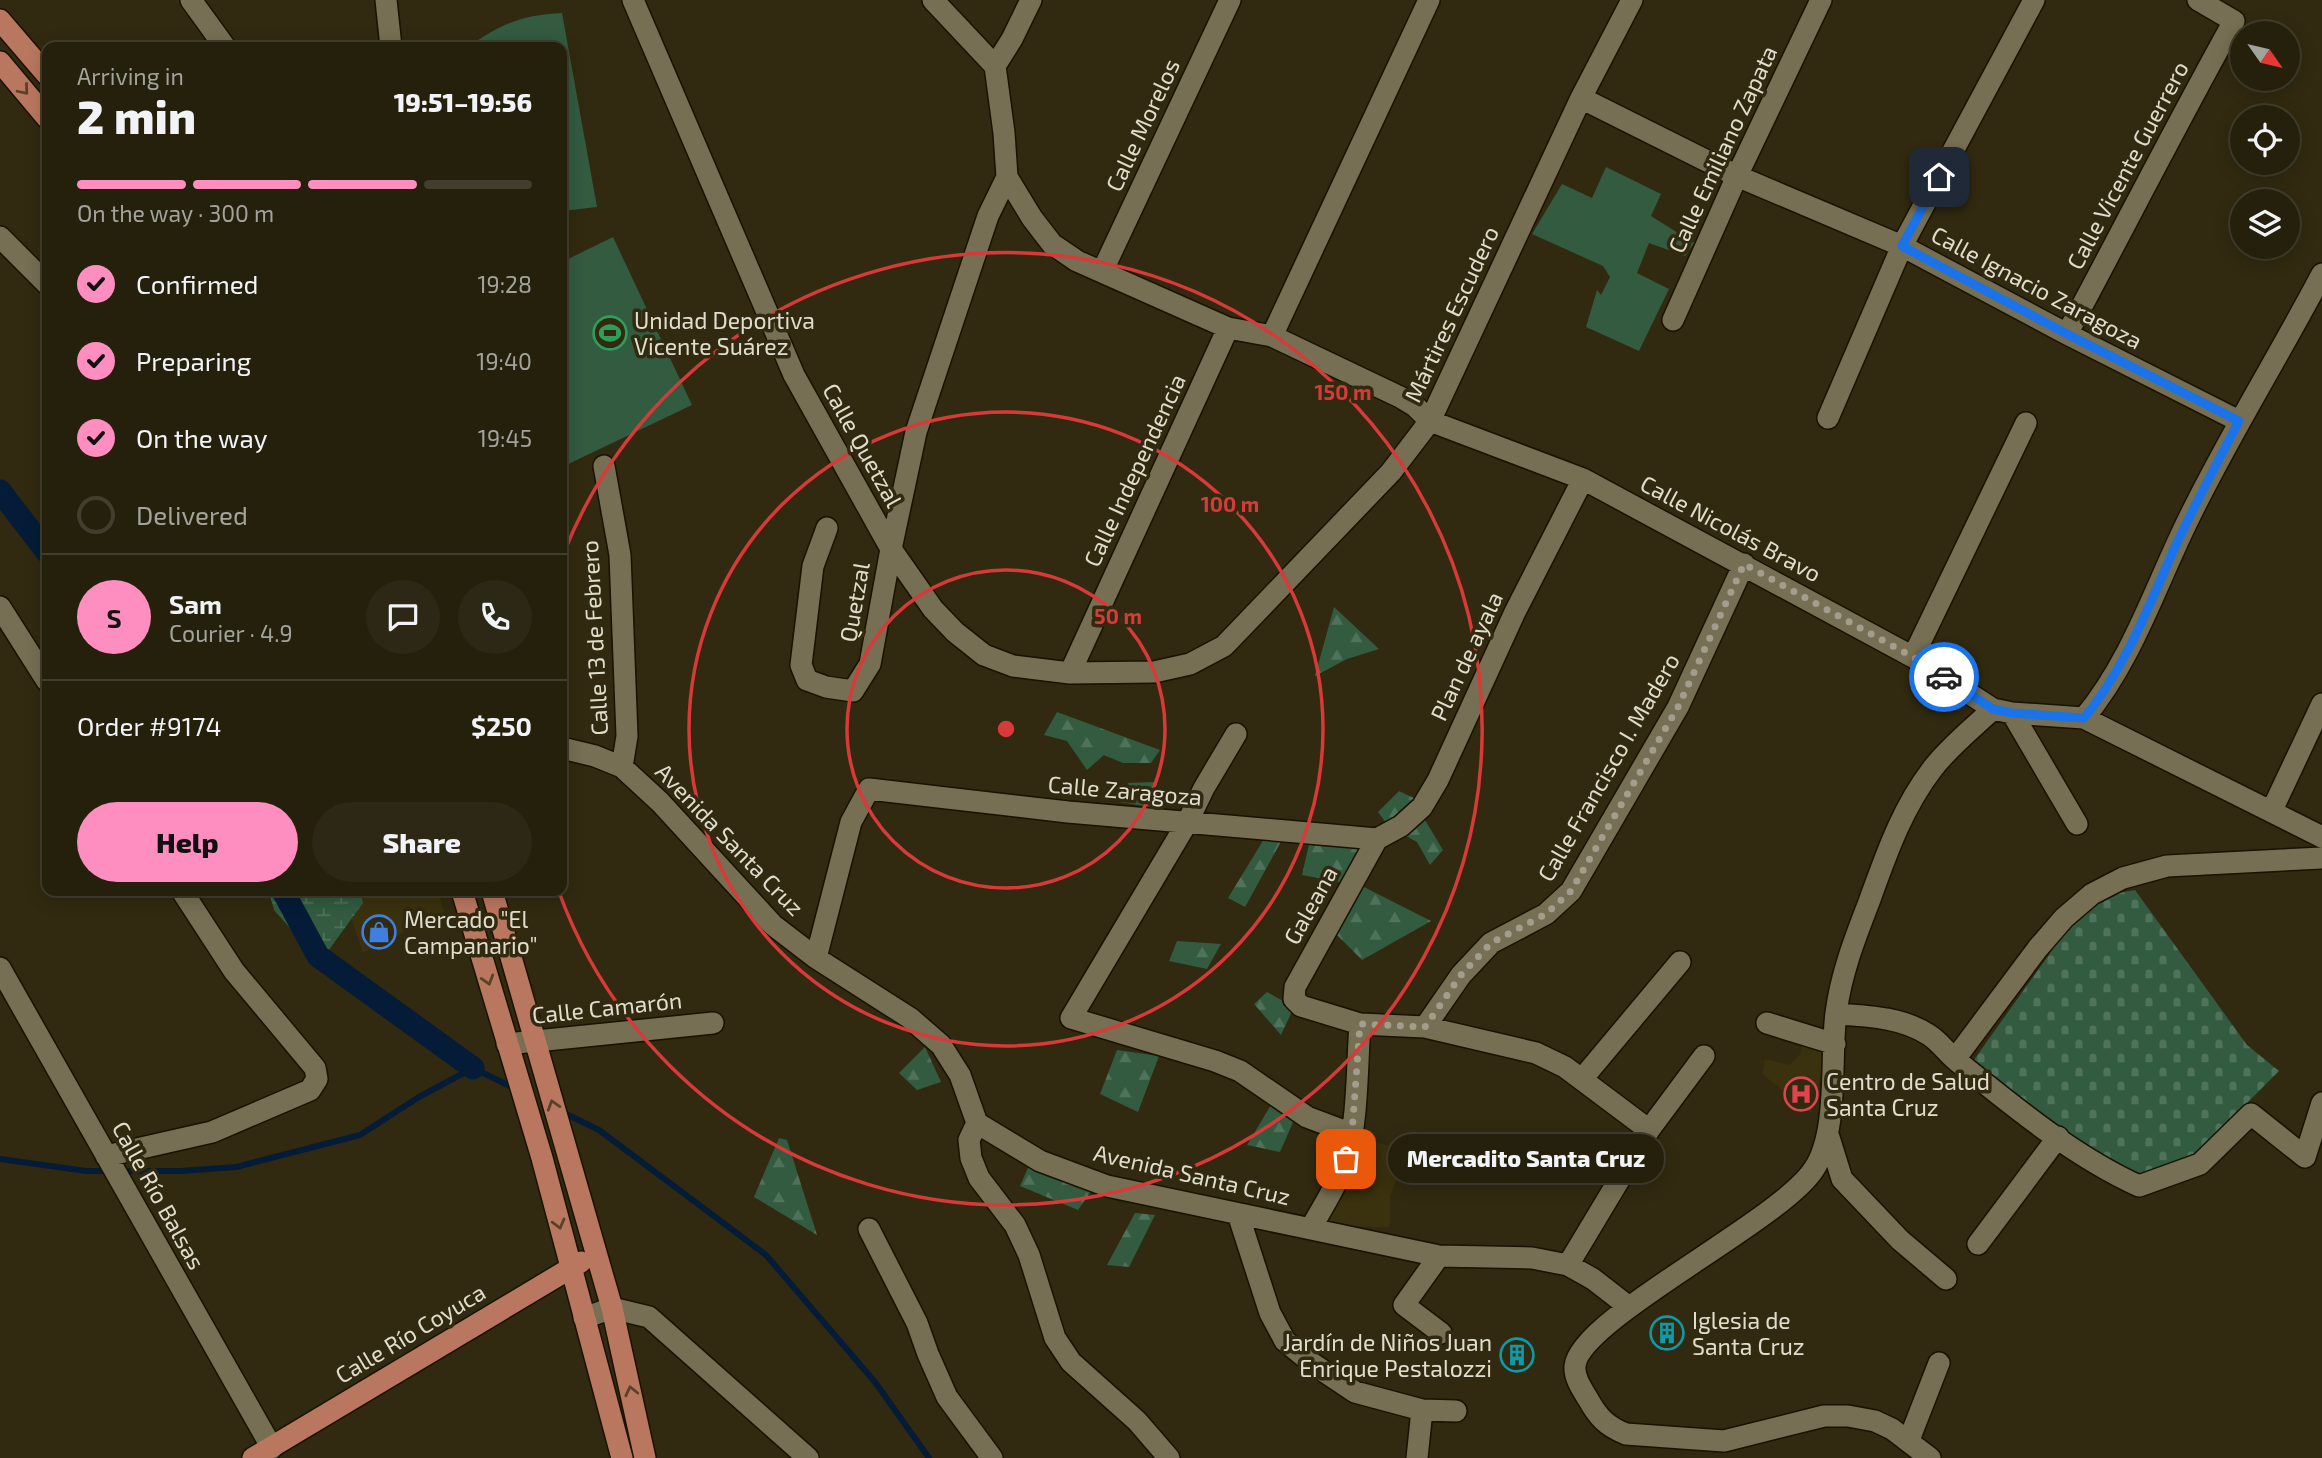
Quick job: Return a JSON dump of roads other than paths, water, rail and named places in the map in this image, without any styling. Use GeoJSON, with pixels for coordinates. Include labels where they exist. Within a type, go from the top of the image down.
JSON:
{"type":"FeatureCollection","features":[{"type":"Feature","properties":{"kind":"main road"},"geometry":{"type":"LineString","coordinates":[[0,20],[42,69]]}},
{"type":"Feature","properties":{"kind":"main road"},"geometry":{"type":"LineString","coordinates":[[0,62],[42,112]]}},
{"type":"Feature","properties":{"kind":"main road"},"geometry":{"type":"LineString","coordinates":[[463,896],[542,1158],[622,1458]]}},
{"type":"Feature","properties":{"kind":"main road"},"geometry":{"type":"LineString","coordinates":[[493,896],[612,1308],[645,1458]]}},
{"type":"Feature","properties":{"kind":"main road","name":"Calle Río Coyuca"},"geometry":{"type":"LineString","coordinates":[[262,1453],[571,1267],[596,1255]]}},
{"type":"Feature","properties":{"kind":"street"},"geometry":{"type":"LineString","coordinates":[[191,0],[221,42]]}},
{"type":"Feature","properties":{"kind":"street"},"geometry":{"type":"LineString","coordinates":[[386,0],[390,42]]}},
{"type":"Feature","properties":{"kind":"street","name":"Calle Quetzal"},"geometry":{"type":"LineString","coordinates":[[633,0],[794,375],[891,549],[933,609],[955,632],[984,655],[1013,667],[1070,673]]}},
{"type":"Feature","properties":{"kind":"street"},"geometry":{"type":"LineString","coordinates":[[933,0],[995,66],[1007,177]]}},
{"type":"Feature","properties":{"kind":"street"},"geometry":{"type":"LineString","coordinates":[[995,66],[1031,0]]}},
{"type":"Feature","properties":{"kind":"street","name":"Calle Morelos"},"geometry":{"type":"LineString","coordinates":[[1102,272],[1230,0]]}},
{"type":"Feature","properties":{"kind":"street"},"geometry":{"type":"LineString","coordinates":[[1272,336],[1429,0]]}},
{"type":"Feature","properties":{"kind":"street","name":"Mártires Escudero"},"geometry":{"type":"LineString","coordinates":[[1070,673],[1154,672],[1190,664],[1224,646],[1391,472],[1430,421],[1581,98],[1632,0]]}},
{"type":"Feature","properties":{"kind":"street","name":"Calle Emiliano Zapata"},"geometry":{"type":"LineString","coordinates":[[1673,320],[1737,176],[1821,0]]}},
{"type":"Feature","properties":{"kind":"street"},"geometry":{"type":"LineString","coordinates":[[1828,418],[1902,246],[2034,0]]}},
{"type":"Feature","properties":{"kind":"street","name":"Calle Vicente Guerrero"},"geometry":{"type":"LineString","coordinates":[[2067,334],[2177,123],[2234,21],[2199,0]]}},
{"type":"Feature","properties":{"kind":"street","name":"Calle Ignacio Zaragoza"},"geometry":{"type":"LineString","coordinates":[[1581,98],[1737,176],[1902,246],[2239,421]]}},
{"type":"Feature","properties":{"kind":"street","name":"Quetzal"},"geometry":{"type":"LineString","coordinates":[[827,528],[813,566],[801,665],[807,680],[826,687],[853,691],[870,664],[916,432],[988,216],[1007,177]]}},
{"type":"Feature","properties":{"kind":"street","name":"Calle Nicolás Bravo"},"geometry":{"type":"LineString","coordinates":[[1007,177],[1032,218],[1052,244],[1077,261],[1228,328],[1272,336],[1407,401],[1430,421],[1583,479],[1913,657],[2002,711]]}},
{"type":"Feature","properties":{"kind":"street"},"geometry":{"type":"LineString","coordinates":[[0,237],[42,279]]}},
{"type":"Feature","properties":{"kind":"street"},"geometry":{"type":"LineString","coordinates":[[2084,718],[2103,695],[2121,666],[2189,517],[2239,421],[2322,274]]}},
{"type":"Feature","properties":{"kind":"street","name":"Calle Independencia"},"geometry":{"type":"LineString","coordinates":[[1070,673],[1228,328]]}},
{"type":"Feature","properties":{"kind":"street"},"geometry":{"type":"LineString","coordinates":[[1913,657],[2026,423]]}},
{"type":"Feature","properties":{"kind":"street","name":"Calle 13 de Febrero"},"geometry":{"type":"LineString","coordinates":[[604,466],[620,555],[627,736],[622,767]]}},
{"type":"Feature","properties":{"kind":"street","name":"Plan de ayala"},"geometry":{"type":"LineString","coordinates":[[1377,839],[1401,826],[1422,807],[1438,780],[1515,612],[1583,479]]}},
{"type":"Feature","properties":{"kind":"street","name":"Calle Francisco I. Madero"},"geometry":{"type":"LineString","coordinates":[[1425,1027],[1461,975],[1491,943],[1546,914],[1571,891],[1678,707],[1744,564]]}},
{"type":"Feature","properties":{"kind":"street"},"geometry":{"type":"LineString","coordinates":[[0,607],[42,673]]}},
{"type":"Feature","properties":{"kind":"street"},"geometry":{"type":"LineString","coordinates":[[2272,810],[2322,704]]}},
{"type":"Feature","properties":{"kind":"street"},"geometry":{"type":"LineString","coordinates":[[2002,711],[2077,824]]}},
{"type":"Feature","properties":{"kind":"street"},"geometry":{"type":"LineString","coordinates":[[1930,1458],[1909,1440],[1875,1421],[1848,1416],[1824,1416],[1724,1441],[1626,1434],[1599,1419],[1576,1378],[1575,1365],[1578,1354],[1590,1341],[1629,1307],[1791,1195],[1814,1169],[1828,1134],[1836,1014],[1845,963],[1892,838],[1912,798],[1933,767],[2002,711],[2084,718],[2322,837]]}},
{"type":"Feature","properties":{"kind":"street"},"geometry":{"type":"LineString","coordinates":[[1236,734],[1188,821],[1071,1018],[1240,1071],[1307,1117],[1352,1133]]}},
{"type":"Feature","properties":{"kind":"street","name":"Avenida Santa Cruz"},"geometry":{"type":"LineString","coordinates":[[567,749],[595,756],[622,767],[660,802],[773,925],[816,958],[910,1018],[941,1045],[960,1076],[978,1123],[1040,1161],[1107,1186],[1439,1256],[1532,1258],[1568,1265],[1593,1279],[1629,1307]]}},
{"type":"Feature","properties":{"kind":"street","name":"Calle Zaragoza"},"geometry":{"type":"LineString","coordinates":[[816,958],[851,822],[869,789],[1068,812],[1377,839]]}},
{"type":"Feature","properties":{"kind":"street","name":"Galeana"},"geometry":{"type":"LineString","coordinates":[[1360,1024],[1301,1006],[1294,999],[1295,987],[1377,839]]}},
{"type":"Feature","properties":{"kind":"street"},"geometry":{"type":"LineString","coordinates":[[1955,1059],[2038,948],[2064,918],[2092,894],[2123,878],[2167,866],[2322,858]]}},
{"type":"Feature","properties":{"kind":"street"},"geometry":{"type":"LineString","coordinates":[[109,1162],[212,1132],[310,1090],[317,1079],[315,1068],[234,971],[185,896]]}},
{"type":"Feature","properties":{"kind":"street"},"geometry":{"type":"LineString","coordinates":[[1582,1079],[1680,962]]}},
{"type":"Feature","properties":{"kind":"street","name":"Calle Río Balsas"},"geometry":{"type":"LineString","coordinates":[[0,968],[126,1193],[262,1453]]}},
{"type":"Feature","properties":{"kind":"street"},"geometry":{"type":"LineString","coordinates":[[1836,1014],[1880,1017],[1906,1024],[1930,1035],[1955,1059],[2058,1137],[2139,1186],[2200,1164],[2251,1114],[2305,1157],[2322,1103]]}},
{"type":"Feature","properties":{"kind":"street","name":"Calle Camarón"},"geometry":{"type":"LineString","coordinates":[[507,1044],[536,1050],[713,1023]]}},
{"type":"Feature","properties":{"kind":"street"},"geometry":{"type":"LineString","coordinates":[[1766,1023],[1835,1044]]}},
{"type":"Feature","properties":{"kind":"street"},"geometry":{"type":"LineString","coordinates":[[1311,1228],[1346,1159],[1352,1133],[1360,1024],[1425,1027],[1536,1053],[1565,1067],[1649,1130]]}},
{"type":"Feature","properties":{"kind":"street"},"geometry":{"type":"LineString","coordinates":[[1568,1265],[1649,1130],[1704,1056]]}},
{"type":"Feature","properties":{"kind":"street"},"geometry":{"type":"LineString","coordinates":[[978,1123],[969,1140],[971,1158],[979,1178],[1014,1225],[1029,1255],[1055,1338],[1071,1362],[1137,1421],[1169,1458]]}},
{"type":"Feature","properties":{"kind":"street"},"geometry":{"type":"LineString","coordinates":[[1828,1134],[1842,1179],[1900,1240],[1946,1279]]}},
{"type":"Feature","properties":{"kind":"street"},"geometry":{"type":"LineString","coordinates":[[1978,1244],[2058,1137]]}},
{"type":"Feature","properties":{"kind":"street"},"geometry":{"type":"LineString","coordinates":[[1238,1214],[1270,1313],[1285,1341],[1313,1364],[1355,1392],[1422,1410],[1456,1411]]}},
{"type":"Feature","properties":{"kind":"street"},"geometry":{"type":"LineString","coordinates":[[869,1229],[918,1323],[947,1397],[992,1458]]}},
{"type":"Feature","properties":{"kind":"street"},"geometry":{"type":"LineString","coordinates":[[1439,1256],[1404,1305],[1441,1333]]}},
{"type":"Feature","properties":{"kind":"street"},"geometry":{"type":"LineString","coordinates":[[584,1318],[612,1308],[649,1317],[808,1458]]}},
{"type":"Feature","properties":{"kind":"street"},"geometry":{"type":"LineString","coordinates":[[1909,1440],[1939,1363]]}},
{"type":"Feature","properties":{"kind":"street"},"geometry":{"type":"LineString","coordinates":[[1417,1458],[1422,1410]]}},
{"type":"Feature","properties":{"kind":"waterway"},"geometry":{"type":"LineString","coordinates":[[0,491],[42,546]]}},
{"type":"Feature","properties":{"kind":"waterway"},"geometry":{"type":"LineString","coordinates":[[286,896],[318,956],[473,1068]]}},
{"type":"Feature","properties":{"kind":"waterway"},"geometry":{"type":"LineString","coordinates":[[120,1171],[181,1171],[236,1167],[360,1135],[419,1097],[473,1068],[516,1089]]}},
{"type":"Feature","properties":{"kind":"waterway"},"geometry":{"type":"LineString","coordinates":[[560,1111],[599,1130],[766,1255],[875,1382],[929,1458]]}},
{"type":"Feature","properties":{"kind":"waterway"},"geometry":{"type":"LineString","coordinates":[[0,1159],[86,1171],[110,1171]]}},
{"type":"Feature","properties":{"kind":"place","name":"Unidad Deportiva Vicente Suárez"},"geometry":{"type":"Point","coordinates":[610,333]}},
{"type":"Feature","properties":{"kind":"place","name":"Mercado \"El Campanario\""},"geometry":{"type":"Point","coordinates":[379,932]}},
{"type":"Feature","properties":{"kind":"place","name":"Centro de Salud Santa Cruz"},"geometry":{"type":"Point","coordinates":[1801,1094]}},
{"type":"Feature","properties":{"kind":"place","name":"Mercadito Santa Cruz"},"geometry":{"type":"Point","coordinates":[1346,1159]}},
{"type":"Feature","properties":{"kind":"place","name":"Iglesia de Santa Cruz"},"geometry":{"type":"Point","coordinates":[1667,1333]}},
{"type":"Feature","properties":{"kind":"place","name":"Jardín de Niños Juan Enrique Pestalozzi"},"geometry":{"type":"Point","coordinates":[1517,1355]}}]}
